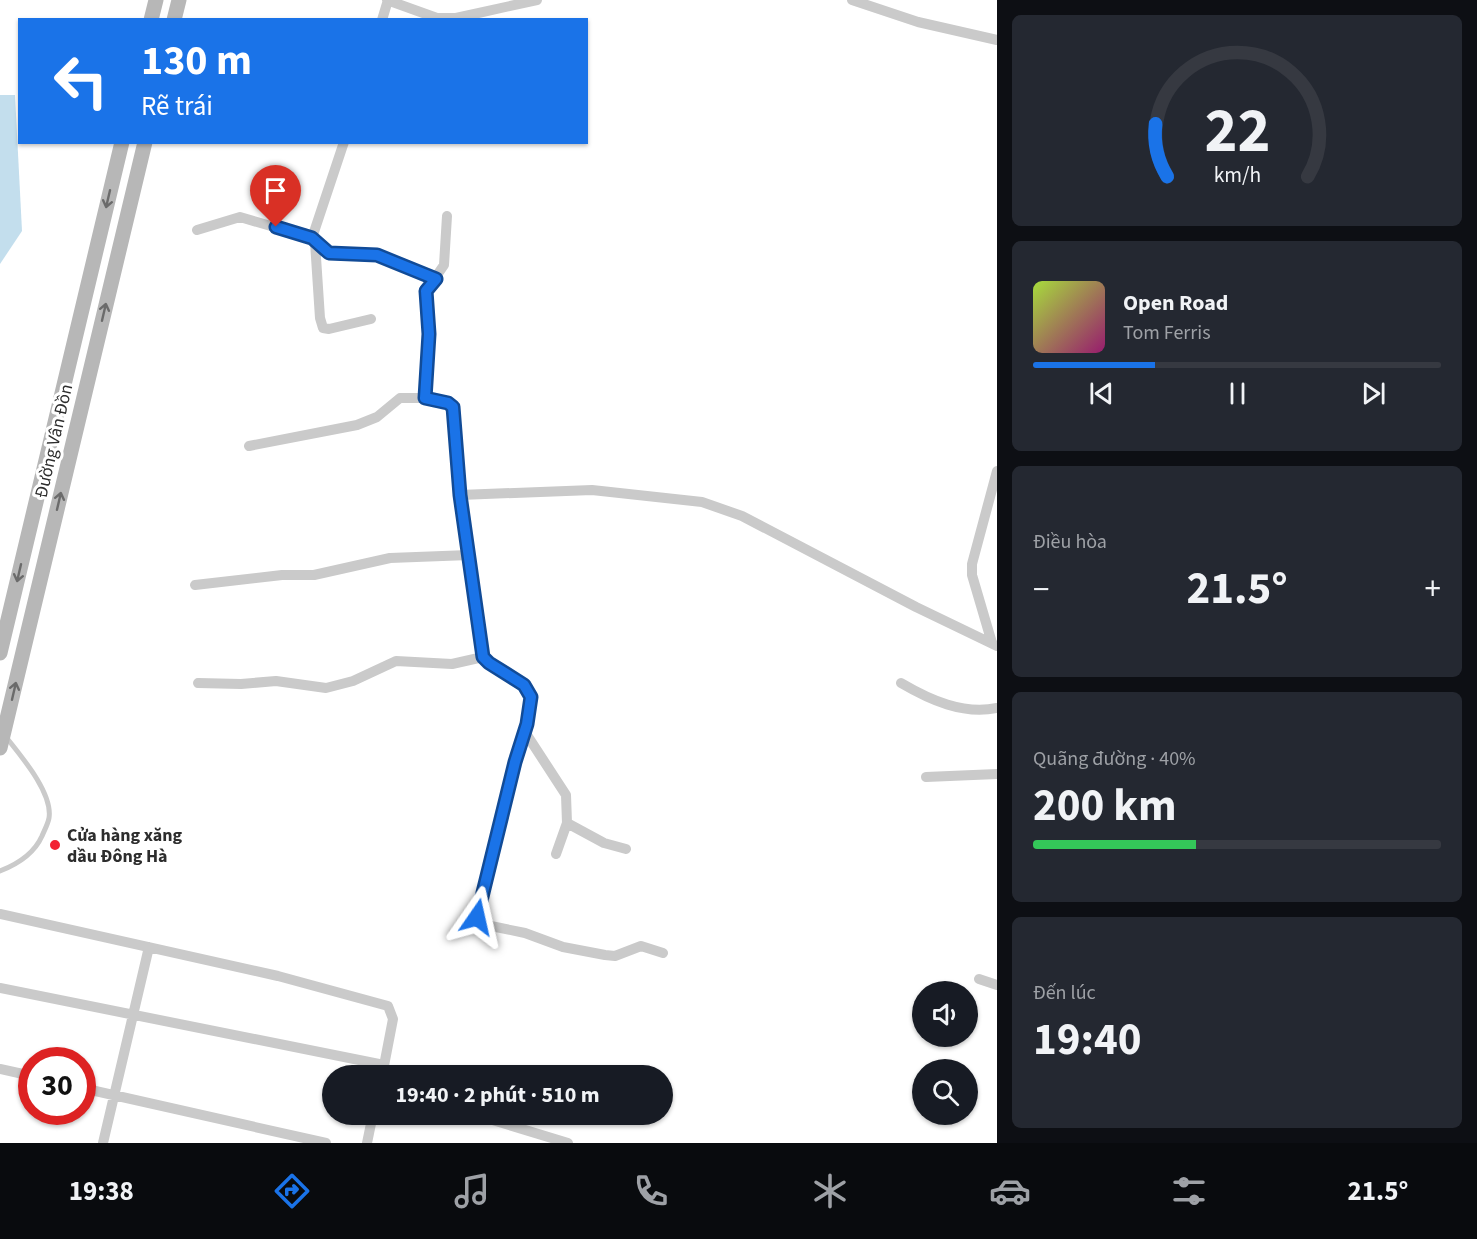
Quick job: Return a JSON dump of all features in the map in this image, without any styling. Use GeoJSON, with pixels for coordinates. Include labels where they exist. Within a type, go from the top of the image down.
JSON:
{"type":"FeatureCollection","features":[{"type":"Feature","properties":{"kind":"main road"},"geometry":{"type":"LineString","coordinates":[[152,18],[156,0]]}},
{"type":"Feature","properties":{"kind":"main road"},"geometry":{"type":"LineString","coordinates":[[174,18],[179,0]]}},
{"type":"Feature","properties":{"kind":"main road","name":"Đường Vân Đồn"},"geometry":{"type":"LineString","coordinates":[[0,653],[122,144]]}},
{"type":"Feature","properties":{"kind":"main road","name":"Đường Vân Đồn"},"geometry":{"type":"LineString","coordinates":[[1,738],[145,144]]}},
{"type":"Feature","properties":{"kind":"main road"},"geometry":{"type":"LineString","coordinates":[[96,253],[117,258]]}},
{"type":"Feature","properties":{"kind":"street"},"geometry":{"type":"LineString","coordinates":[[382,18],[387,0],[436,18],[456,18],[537,0]]}},
{"type":"Feature","properties":{"kind":"street"},"geometry":{"type":"LineString","coordinates":[[852,0],[918,22],[997,40]]}},
{"type":"Feature","properties":{"kind":"street"},"geometry":{"type":"LineString","coordinates":[[343,144],[314,240],[320,318],[323,327],[329,329],[371,319]]}},
{"type":"Feature","properties":{"kind":"street"},"geometry":{"type":"LineString","coordinates":[[425,398],[429,334],[426,291],[442,271],[445,259],[447,216]]}},
{"type":"Feature","properties":{"kind":"street"},"geometry":{"type":"LineString","coordinates":[[197,230],[240,217],[314,240],[329,253],[377,255],[436,279]]}},
{"type":"Feature","properties":{"kind":"street"},"geometry":{"type":"LineString","coordinates":[[249,446],[357,426],[377,417],[400,398],[425,398],[448,403],[453,407],[460,495],[483,657],[524,685],[530,692],[525,732],[477,917],[486,925],[522,933],[563,947],[615,956],[641,946],[663,953]]}},
{"type":"Feature","properties":{"kind":"street"},"geometry":{"type":"LineString","coordinates":[[994,645],[972,575],[972,564],[997,471]]}},
{"type":"Feature","properties":{"kind":"street"},"geometry":{"type":"LineString","coordinates":[[460,495],[592,490],[702,502],[751,520],[916,608],[994,645]]}},
{"type":"Feature","properties":{"kind":"street"},"geometry":{"type":"LineString","coordinates":[[195,585],[282,574],[314,575],[398,557],[469,555]]}},
{"type":"Feature","properties":{"kind":"street"},"geometry":{"type":"LineString","coordinates":[[198,683],[241,684],[276,681],[326,688],[353,681],[396,661],[452,664],[483,657]]}},
{"type":"Feature","properties":{"kind":"street"},"geometry":{"type":"LineString","coordinates":[[901,683],[947,705],[969,710],[997,708]]}},
{"type":"Feature","properties":{"kind":"street"},"geometry":{"type":"LineString","coordinates":[[525,732],[566,795],[567,823],[556,854]]}},
{"type":"Feature","properties":{"kind":"street"},"geometry":{"type":"LineString","coordinates":[[926,777],[997,774]]}},
{"type":"Feature","properties":{"kind":"street"},"geometry":{"type":"LineString","coordinates":[[567,823],[604,843],[626,849]]}},
{"type":"Feature","properties":{"kind":"street"},"geometry":{"type":"LineString","coordinates":[[0,914],[278,976],[388,1006],[393,1019],[384,1065]]}},
{"type":"Feature","properties":{"kind":"street"},"geometry":{"type":"LineString","coordinates":[[103,1143],[148,947]]}},
{"type":"Feature","properties":{"kind":"street"},"geometry":{"type":"LineString","coordinates":[[979,979],[997,985]]}},
{"type":"Feature","properties":{"kind":"street"},"geometry":{"type":"LineString","coordinates":[[0,988],[360,1065]]}},
{"type":"Feature","properties":{"kind":"street"},"geometry":{"type":"LineString","coordinates":[[0,1069],[18,1073]]}},
{"type":"Feature","properties":{"kind":"street"},"geometry":{"type":"LineString","coordinates":[[96,1091],[326,1143]]}},
{"type":"Feature","properties":{"kind":"street"},"geometry":{"type":"LineString","coordinates":[[367,1143],[371,1125]]}},
{"type":"Feature","properties":{"kind":"street"},"geometry":{"type":"LineString","coordinates":[[509,1125],[568,1143]]}},
{"type":"Feature","properties":{"kind":"lane"},"geometry":{"type":"LineString","coordinates":[[0,871],[16,864],[37,846],[49,818],[46,797],[29,768],[1,738]]}},
{"type":"Feature","properties":{"kind":"water"},"geometry":{"type":"Polygon","coordinates":[[[0,95],[15,95],[22,231],[0,264],[0,95]]]}},
{"type":"Feature","properties":{"kind":"place","name":"Cửa hàng xăng dầu Đông Hà"},"geometry":{"type":"Point","coordinates":[55,845]}},
{"type":"Feature","properties":{"kind":"route"},"geometry":{"type":"LineString","coordinates":[[276,227],[312,238],[320,248],[329,253],[377,255],[436,279],[426,291],[429,334],[425,398],[448,403],[453,407],[460,495],[483,657],[524,685],[531,697],[527,724],[515,762],[477,917]]}}]}
